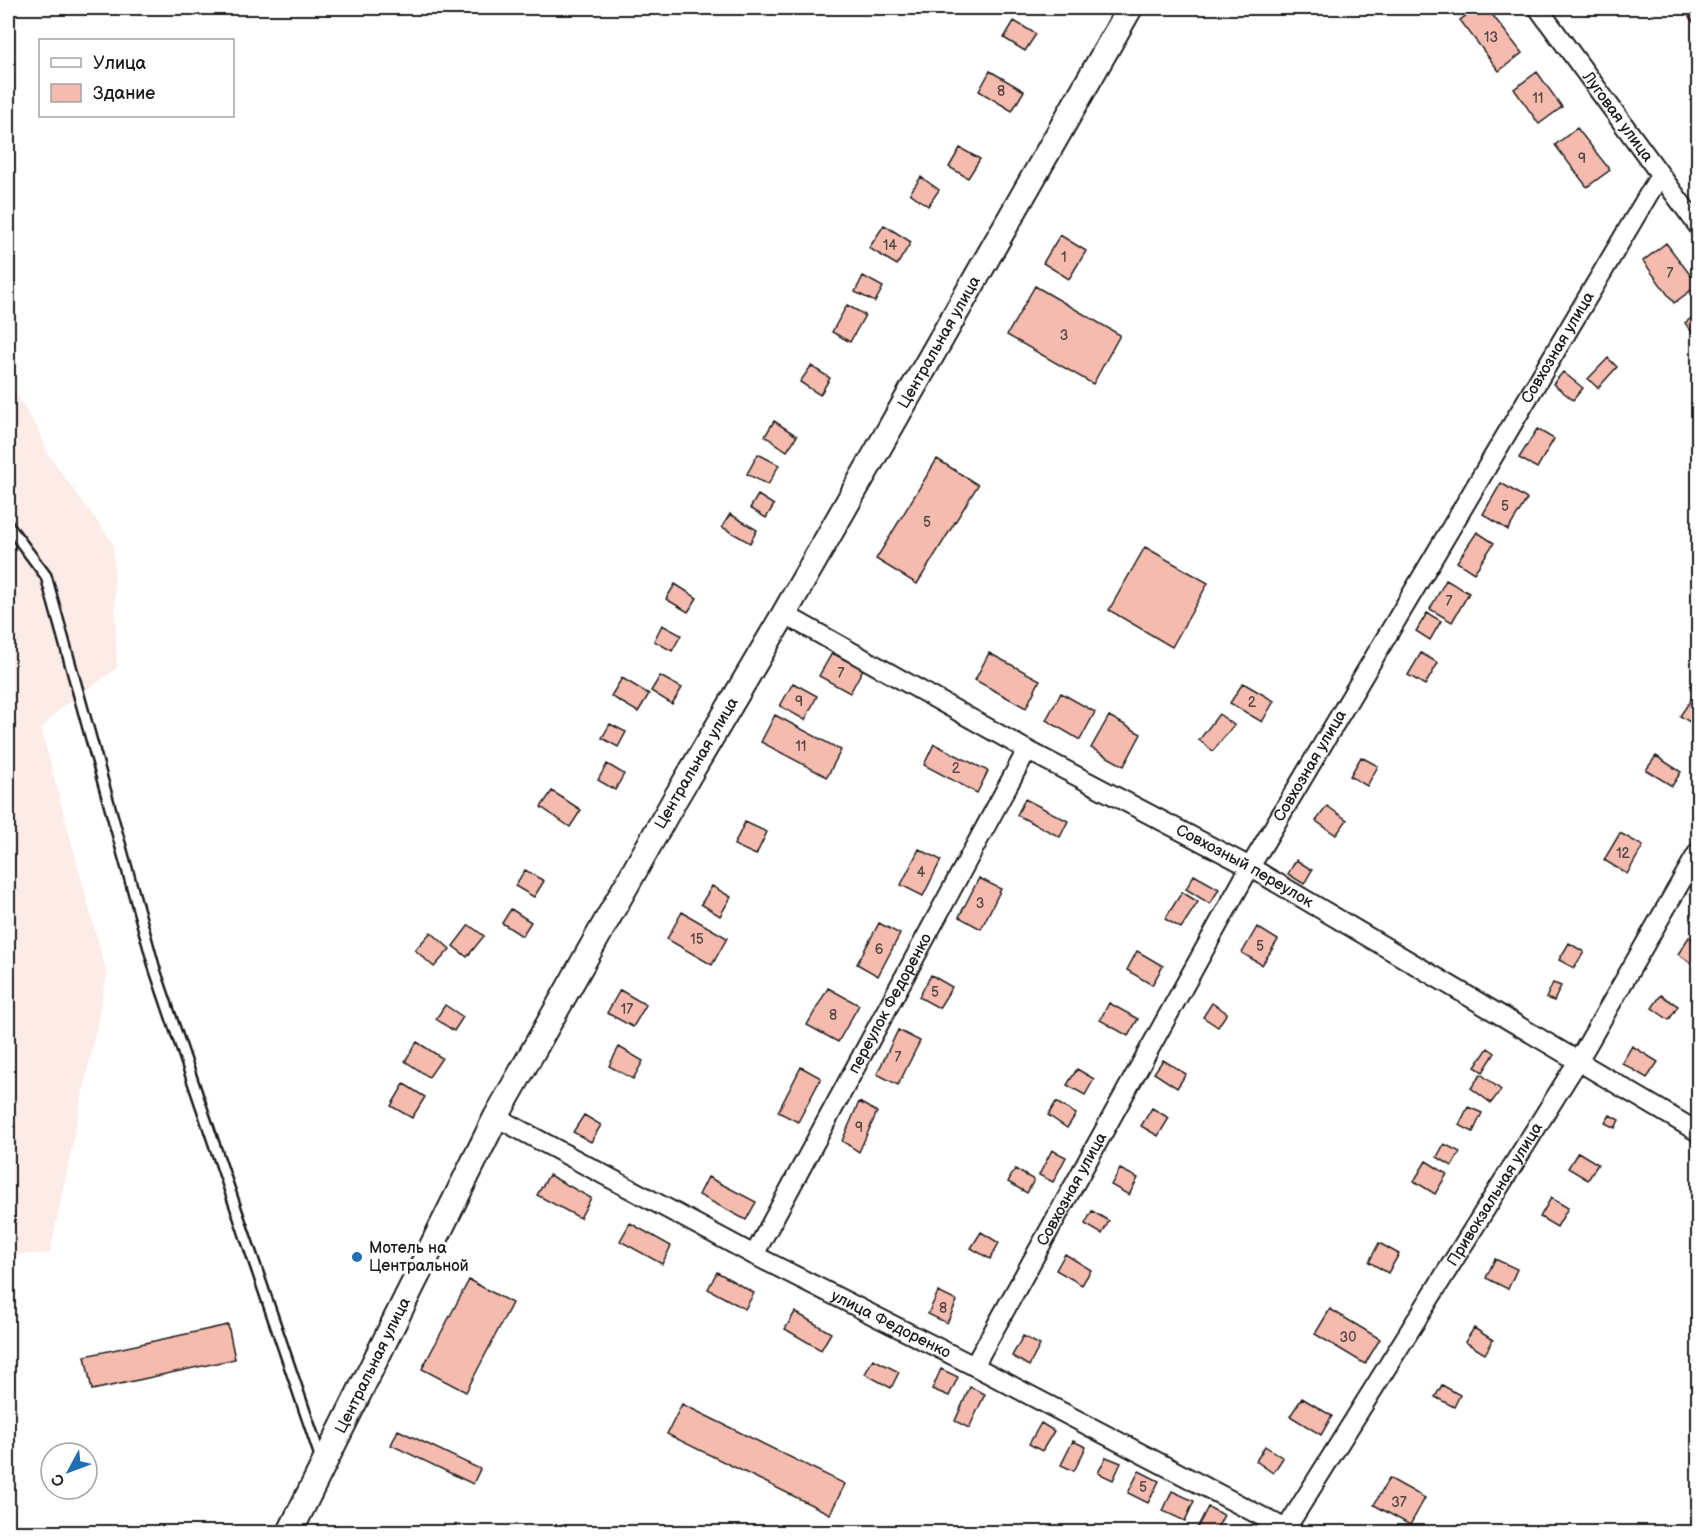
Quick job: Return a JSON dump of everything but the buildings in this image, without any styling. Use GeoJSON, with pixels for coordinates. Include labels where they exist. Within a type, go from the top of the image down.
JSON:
{"type":"FeatureCollection","features":[{"type":"Feature","properties":{"kind":"street","name":"Центральная улица"},"geometry":{"type":"LineString","coordinates":[[290,1533],[496,1117],[675,799],[784,614],[1130,8]]}},
{"type":"Feature","properties":{"kind":"street","name":"Луговая улица"},"geometry":{"type":"LineString","coordinates":[[1538,8],[1698,226]]}},
{"type":"Feature","properties":{"kind":"street","name":"Совхозная улица"},"geometry":{"type":"LineString","coordinates":[[974,1365],[1250,867],[1660,174]]}},
{"type":"Feature","properties":{"kind":"street","name":"Совхозный переулок"},"geometry":{"type":"LineString","coordinates":[[784,614],[1027,750],[1250,867],[1698,1132]]}},
{"type":"Feature","properties":{"kind":"street","name":"переулок Федоренко"},"geometry":{"type":"LineString","coordinates":[[754,1255],[1027,750]]}},
{"type":"Feature","properties":{"kind":"street","name":"Привокзальная улица"},"geometry":{"type":"LineString","coordinates":[[1285,1531],[1578,1061],[1698,852]]}},
{"type":"Feature","properties":{"kind":"street","name":"улица Федоренко"},"geometry":{"type":"LineString","coordinates":[[496,1117],[754,1255],[974,1365],[1285,1531]]}},
{"type":"Feature","properties":{"kind":"lane"},"geometry":{"type":"LineString","coordinates":[[8,525],[45,576],[155,970],[324,1467]]}},
{"type":"Feature","properties":{"kind":"shaded area"},"geometry":{"type":"Polygon","coordinates":[[[8,381],[37,428],[49,456],[113,543],[117,668],[59,710],[41,729],[107,975],[50,1253],[8,1255],[8,381]]]}},
{"type":"Feature","properties":{"kind":"place","name":"Мотель на Центральной"},"geometry":{"type":"Point","coordinates":[357,1257]}}]}
